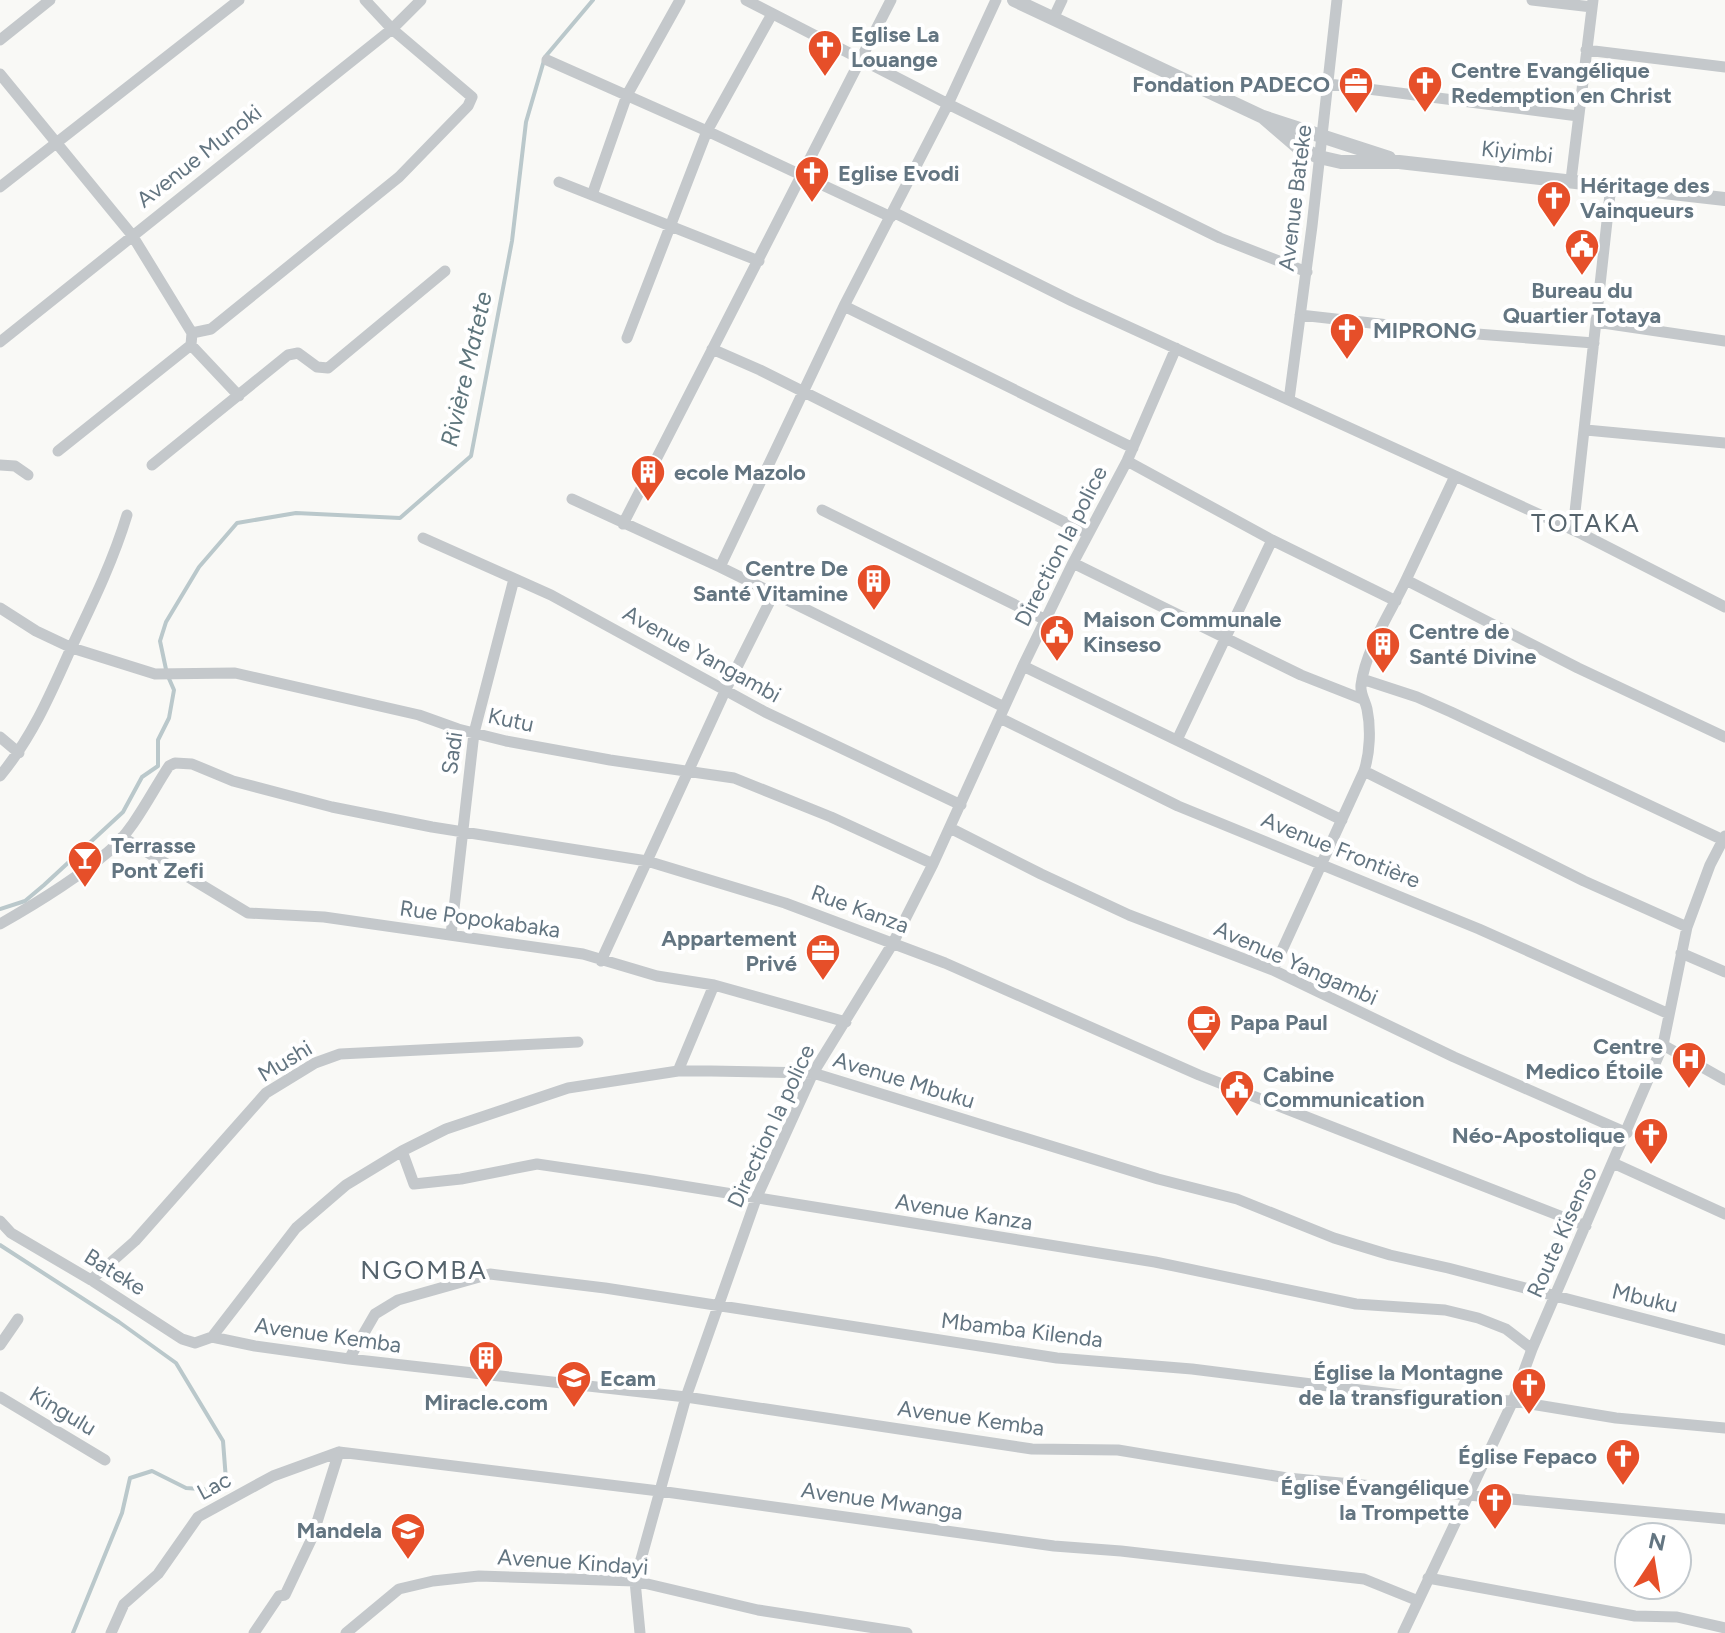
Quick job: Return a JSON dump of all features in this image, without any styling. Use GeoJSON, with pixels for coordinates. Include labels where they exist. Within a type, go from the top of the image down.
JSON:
{"type":"FeatureCollection","features":[{"type":"Feature","properties":{"kind":"street"},"geometry":{"type":"LineString","coordinates":[[0,40],[50,0]]}},
{"type":"Feature","properties":{"kind":"street"},"geometry":{"type":"LineString","coordinates":[[0,187],[239,0]]}},
{"type":"Feature","properties":{"kind":"street"},"geometry":{"type":"LineString","coordinates":[[58,451],[192,339],[211,329],[399,177],[468,106],[472,97],[392,29],[365,0]]}},
{"type":"Feature","properties":{"kind":"street","name":"Avenue Munoki"},"geometry":{"type":"LineString","coordinates":[[0,342],[392,29],[421,0]]}},
{"type":"Feature","properties":{"kind":"street"},"geometry":{"type":"LineString","coordinates":[[592,195],[627,95],[680,0]]}},
{"type":"Feature","properties":{"kind":"street"},"geometry":{"type":"LineString","coordinates":[[746,0],[1220,238],[1307,272]]}},
{"type":"Feature","properties":{"kind":"street"},"geometry":{"type":"LineString","coordinates":[[623,524],[891,0]]}},
{"type":"Feature","properties":{"kind":"street"},"geometry":{"type":"LineString","coordinates":[[720,567],[844,306],[948,104],[996,0]]}},
{"type":"Feature","properties":{"kind":"street"},"geometry":{"type":"LineString","coordinates":[[1014,0],[1263,117],[1399,162]]}},
{"type":"Feature","properties":{"kind":"street"},"geometry":{"type":"LineString","coordinates":[[1053,19],[1062,0]]}},
{"type":"Feature","properties":{"kind":"street","name":"Avenue Bateke"},"geometry":{"type":"LineString","coordinates":[[1289,400],[1307,272],[1337,0]]}},
{"type":"Feature","properties":{"kind":"street"},"geometry":{"type":"LineString","coordinates":[[1532,0],[1592,4],[1571,180]]}},
{"type":"Feature","properties":{"kind":"street"},"geometry":{"type":"LineString","coordinates":[[627,338],[707,131],[772,14]]}},
{"type":"Feature","properties":{"kind":"street"},"geometry":{"type":"LineString","coordinates":[[1586,50],[1725,67]]}},
{"type":"Feature","properties":{"kind":"street"},"geometry":{"type":"LineString","coordinates":[[547,60],[892,215],[1072,301],[1573,530],[1725,607]]}},
{"type":"Feature","properties":{"kind":"street"},"geometry":{"type":"LineString","coordinates":[[0,74],[132,235],[192,339],[239,396]]}},
{"type":"Feature","properties":{"kind":"street"},"geometry":{"type":"LineString","coordinates":[[1329,84],[1578,116]]}},
{"type":"Feature","properties":{"kind":"street"},"geometry":{"type":"LineString","coordinates":[[1263,117],[1299,148],[1319,157],[1341,162],[1399,162]]}},
{"type":"Feature","properties":{"kind":"street","name":"Kiyimbi"},"geometry":{"type":"LineString","coordinates":[[1399,162],[1725,199]]}},
{"type":"Feature","properties":{"kind":"street"},"geometry":{"type":"LineString","coordinates":[[559,182],[759,261]]}},
{"type":"Feature","properties":{"kind":"street"},"geometry":{"type":"LineString","coordinates":[[1573,530],[1611,185]]}},
{"type":"Feature","properties":{"kind":"street"},"geometry":{"type":"LineString","coordinates":[[152,465],[293,352],[317,367],[328,368],[445,271]]}},
{"type":"Feature","properties":{"kind":"street"},"geometry":{"type":"LineString","coordinates":[[844,306],[1133,448]]}},
{"type":"Feature","properties":{"kind":"street"},"geometry":{"type":"LineString","coordinates":[[1300,315],[1451,332],[1594,343]]}},
{"type":"Feature","properties":{"kind":"street"},"geometry":{"type":"LineString","coordinates":[[1596,322],[1725,341]]}},
{"type":"Feature","properties":{"kind":"street","name":"Direction la police"},"geometry":{"type":"LineString","coordinates":[[640,1633],[635,1581],[659,1491],[686,1397],[756,1199],[813,1073],[893,943],[933,864],[1023,666],[1127,461],[1176,348]]}},
{"type":"Feature","properties":{"kind":"street"},"geometry":{"type":"LineString","coordinates":[[712,349],[1088,534]]}},
{"type":"Feature","properties":{"kind":"street"},"geometry":{"type":"LineString","coordinates":[[1586,430],[1725,443]]}},
{"type":"Feature","properties":{"kind":"street"},"geometry":{"type":"LineString","coordinates":[[1127,461],[1272,540],[1396,601]]}},
{"type":"Feature","properties":{"kind":"street"},"geometry":{"type":"LineString","coordinates":[[0,465],[15,466],[28,475]]}},
{"type":"Feature","properties":{"kind":"street"},"geometry":{"type":"LineString","coordinates":[[1273,970],[1364,771],[1369,746],[1362,679],[1375,644],[1455,476]]}},
{"type":"Feature","properties":{"kind":"street","name":"Avenue Frontière"},"geometry":{"type":"LineString","coordinates":[[572,499],[774,593],[1178,806],[1479,929],[1669,1014]]}},
{"type":"Feature","properties":{"kind":"street"},"geometry":{"type":"LineString","coordinates":[[822,510],[1046,620]]}},
{"type":"Feature","properties":{"kind":"street"},"geometry":{"type":"LineString","coordinates":[[0,776],[19,753],[49,702],[111,566],[127,515]]}},
{"type":"Feature","properties":{"kind":"street","name":"Avenue Yangambi"},"geometry":{"type":"LineString","coordinates":[[423,538],[564,602],[779,719],[961,805]]}},
{"type":"Feature","properties":{"kind":"street"},"geometry":{"type":"LineString","coordinates":[[1177,740],[1272,540]]}},
{"type":"Feature","properties":{"kind":"street"},"geometry":{"type":"LineString","coordinates":[[1073,563],[1301,675],[1362,699]]}},
{"type":"Feature","properties":{"kind":"street","name":"Sadi"},"geometry":{"type":"LineString","coordinates":[[451,935],[474,733],[514,579]]}},
{"type":"Feature","properties":{"kind":"street"},"geometry":{"type":"LineString","coordinates":[[1406,580],[1578,668],[1725,737]]}},
{"type":"Feature","properties":{"kind":"street"},"geometry":{"type":"LineString","coordinates":[[601,961],[726,689],[774,593]]}},
{"type":"Feature","properties":{"kind":"street","name":"Kutu"},"geometry":{"type":"LineString","coordinates":[[0,608],[36,631],[72,648],[155,674],[207,671],[248,675],[419,715],[474,733],[610,760],[734,778],[831,817],[933,864]]}},
{"type":"Feature","properties":{"kind":"street"},"geometry":{"type":"LineString","coordinates":[[1023,666],[1342,820]]}},
{"type":"Feature","properties":{"kind":"street"},"geometry":{"type":"LineString","coordinates":[[1362,679],[1417,697],[1724,838]]}},
{"type":"Feature","properties":{"kind":"street"},"geometry":{"type":"LineString","coordinates":[[0,737],[19,753]]}},
{"type":"Feature","properties":{"kind":"street","name":"Rue Kanza"},"geometry":{"type":"LineString","coordinates":[[0,924],[109,851],[122,837],[169,766],[182,762],[233,781],[332,807],[647,861],[785,903],[945,963],[1199,1075],[1586,1226]]}},
{"type":"Feature","properties":{"kind":"street"},"geometry":{"type":"LineString","coordinates":[[1364,771],[1584,881],[1687,927]]}},
{"type":"Feature","properties":{"kind":"street","name":"Avenue Yangambi"},"geometry":{"type":"LineString","coordinates":[[950,828],[1129,915],[1273,970],[1454,1057],[1627,1133]]}},
{"type":"Feature","properties":{"kind":"street","name":"Rue Popokabaka"},"geometry":{"type":"LineString","coordinates":[[122,837],[248,913],[324,917],[583,954],[657,976],[714,985],[846,1022]]}},
{"type":"Feature","properties":{"kind":"street","name":"Route Kisenso"},"geometry":{"type":"LineString","coordinates":[[1403,1633],[1513,1401],[1532,1349],[1663,1045],[1687,927],[1710,865],[1724,838]]}},
{"type":"Feature","properties":{"kind":"street"},"geometry":{"type":"LineString","coordinates":[[1681,953],[1725,972]]}},
{"type":"Feature","properties":{"kind":"street"},"geometry":{"type":"LineString","coordinates":[[678,1071],[714,985]]}},
{"type":"Feature","properties":{"kind":"street","name":"Mushi"},"geometry":{"type":"LineString","coordinates":[[91,1280],[135,1241],[266,1093],[315,1063],[340,1054],[578,1042]]}},
{"type":"Feature","properties":{"kind":"street"},"geometry":{"type":"LineString","coordinates":[[1663,1045],[1725,1080]]}},
{"type":"Feature","properties":{"kind":"street","name":"Avenue Mbuku"},"geometry":{"type":"LineString","coordinates":[[212,1337],[296,1228],[346,1185],[402,1151],[446,1129],[568,1088],[678,1071],[813,1073],[1158,1179],[1237,1199],[1334,1238],[1390,1255],[1555,1297]]}},
{"type":"Feature","properties":{"kind":"street","name":"Avenue Kanza"},"geometry":{"type":"LineString","coordinates":[[402,1151],[414,1184],[461,1179],[537,1164],[1155,1262],[1356,1304],[1445,1310],[1506,1329],[1532,1349]]}},
{"type":"Feature","properties":{"kind":"street"},"geometry":{"type":"LineString","coordinates":[[1613,1163],[1725,1214]]}},
{"type":"Feature","properties":{"kind":"street","name":"Bateke"},"geometry":{"type":"LineString","coordinates":[[0,1221],[11,1233],[182,1339],[195,1343],[212,1337]]}},
{"type":"Feature","properties":{"kind":"street","name":"Mbamba Kilenda"},"geometry":{"type":"LineString","coordinates":[[349,1359],[375,1314],[410,1296],[490,1274],[605,1288],[1057,1358],[1192,1369],[1417,1397],[1513,1401],[1616,1418],[1725,1428]]}},
{"type":"Feature","properties":{"kind":"street","name":"Mbuku"},"geometry":{"type":"LineString","coordinates":[[1555,1297],[1725,1340]]}},
{"type":"Feature","properties":{"kind":"street"},"geometry":{"type":"LineString","coordinates":[[0,1345],[18,1319]]}},
{"type":"Feature","properties":{"kind":"street","name":"Avenue Kemba"},"geometry":{"type":"LineString","coordinates":[[212,1337],[349,1359],[686,1397],[1032,1449],[1118,1450],[1287,1478],[1725,1519]]}},
{"type":"Feature","properties":{"kind":"street","name":"Kingulu"},"geometry":{"type":"LineString","coordinates":[[0,1397],[105,1460]]}},
{"type":"Feature","properties":{"kind":"street"},"geometry":{"type":"LineString","coordinates":[[254,1633],[279,1596],[285,1595],[312,1538],[339,1452]]}},
{"type":"Feature","properties":{"kind":"street","name":"Avenue Mwanga"},"geometry":{"type":"LineString","coordinates":[[339,1452],[659,1491],[1054,1546],[1364,1579],[1416,1600]]}},
{"type":"Feature","properties":{"kind":"street","name":"Lac"},"geometry":{"type":"LineString","coordinates":[[111,1633],[124,1604],[158,1574],[198,1517],[273,1476],[339,1452]]}},
{"type":"Feature","properties":{"kind":"street","name":"Avenue Kindayi"},"geometry":{"type":"LineString","coordinates":[[346,1633],[399,1589],[433,1581],[479,1576],[635,1581],[758,1610],[907,1633]]}},
{"type":"Feature","properties":{"kind":"street"},"geometry":{"type":"LineString","coordinates":[[1428,1578],[1635,1616],[1677,1617],[1725,1628]]}},
{"type":"Feature","properties":{"kind":"waterway","name":"Rivière Matete"},"geometry":{"type":"LineString","coordinates":[[0,909],[25,901],[44,885],[123,812],[142,777],[158,766],[158,740],[169,718],[174,690],[160,641],[166,622],[199,567],[237,523],[296,513],[400,518],[471,456],[512,241],[526,122],[545,57],[593,0]]}},
{"type":"Feature","properties":{"kind":"waterway"},"geometry":{"type":"LineString","coordinates":[[0,1245],[176,1363],[223,1441],[226,1480],[214,1490],[186,1488],[152,1471],[130,1478],[122,1513],[73,1633]]}},
{"type":"Feature","properties":{"kind":"place","name":"Eglise La Louange"},"geometry":{"type":"Point","coordinates":[825,78]}},
{"type":"Feature","properties":{"kind":"place","name":"Centre Evangélique Redemption en Christ"},"geometry":{"type":"Point","coordinates":[1425,114]}},
{"type":"Feature","properties":{"kind":"place","name":"Fondation PADECO"},"geometry":{"type":"Point","coordinates":[1356,115]}},
{"type":"Feature","properties":{"kind":"place","name":"Eglise Evodi"},"geometry":{"type":"Point","coordinates":[812,204]}},
{"type":"Feature","properties":{"kind":"place","name":"Héritage des Vainqueurs"},"geometry":{"type":"Point","coordinates":[1554,229]}},
{"type":"Feature","properties":{"kind":"place","name":"Bureau du Quartier Totaya"},"geometry":{"type":"Point","coordinates":[1582,277]}},
{"type":"Feature","properties":{"kind":"place","name":"MIPRONG"},"geometry":{"type":"Point","coordinates":[1347,361]}},
{"type":"Feature","properties":{"kind":"place","name":"ecole Mazolo"},"geometry":{"type":"Point","coordinates":[648,503]}},
{"type":"Feature","properties":{"kind":"place","name":"Centre De Santé Vitamine"},"geometry":{"type":"Point","coordinates":[874,612]}},
{"type":"Feature","properties":{"kind":"place","name":"Maison Communale Kinseso"},"geometry":{"type":"Point","coordinates":[1057,663]}},
{"type":"Feature","properties":{"kind":"place","name":"Centre de Santé Divine"},"geometry":{"type":"Point","coordinates":[1383,675]}},
{"type":"Feature","properties":{"kind":"place","name":"Terrasse Pont Zefi"},"geometry":{"type":"Point","coordinates":[85,889]}},
{"type":"Feature","properties":{"kind":"place","name":"Appartement Privé"},"geometry":{"type":"Point","coordinates":[823,982]}},
{"type":"Feature","properties":{"kind":"place","name":"Papa Paul"},"geometry":{"type":"Point","coordinates":[1204,1053]}},
{"type":"Feature","properties":{"kind":"place","name":"Centre Medico Étoile"},"geometry":{"type":"Point","coordinates":[1689,1090]}},
{"type":"Feature","properties":{"kind":"place","name":"Cabine Communication"},"geometry":{"type":"Point","coordinates":[1237,1118]}},
{"type":"Feature","properties":{"kind":"place","name":"Néo-Apostolique"},"geometry":{"type":"Point","coordinates":[1651,1166]}},
{"type":"Feature","properties":{"kind":"place","name":"Miracle.com"},"geometry":{"type":"Point","coordinates":[486,1389]}},
{"type":"Feature","properties":{"kind":"place","name":"Ecam"},"geometry":{"type":"Point","coordinates":[574,1409]}},
{"type":"Feature","properties":{"kind":"place","name":"Église la Montagne de la transfiguration"},"geometry":{"type":"Point","coordinates":[1529,1416]}},
{"type":"Feature","properties":{"kind":"place","name":"Église Fepaco"},"geometry":{"type":"Point","coordinates":[1623,1487]}},
{"type":"Feature","properties":{"kind":"place","name":"Église Évangélique la Trompette"},"geometry":{"type":"Point","coordinates":[1495,1531]}},
{"type":"Feature","properties":{"kind":"place","name":"Mandela"},"geometry":{"type":"Point","coordinates":[408,1561]}},
{"type":"Feature","properties":{"kind":"district","name":"TOTAKA"},"geometry":{"type":"Point","coordinates":[1586,523]}},
{"type":"Feature","properties":{"kind":"district","name":"NGOMBA"},"geometry":{"type":"Point","coordinates":[424,1270]}}]}
